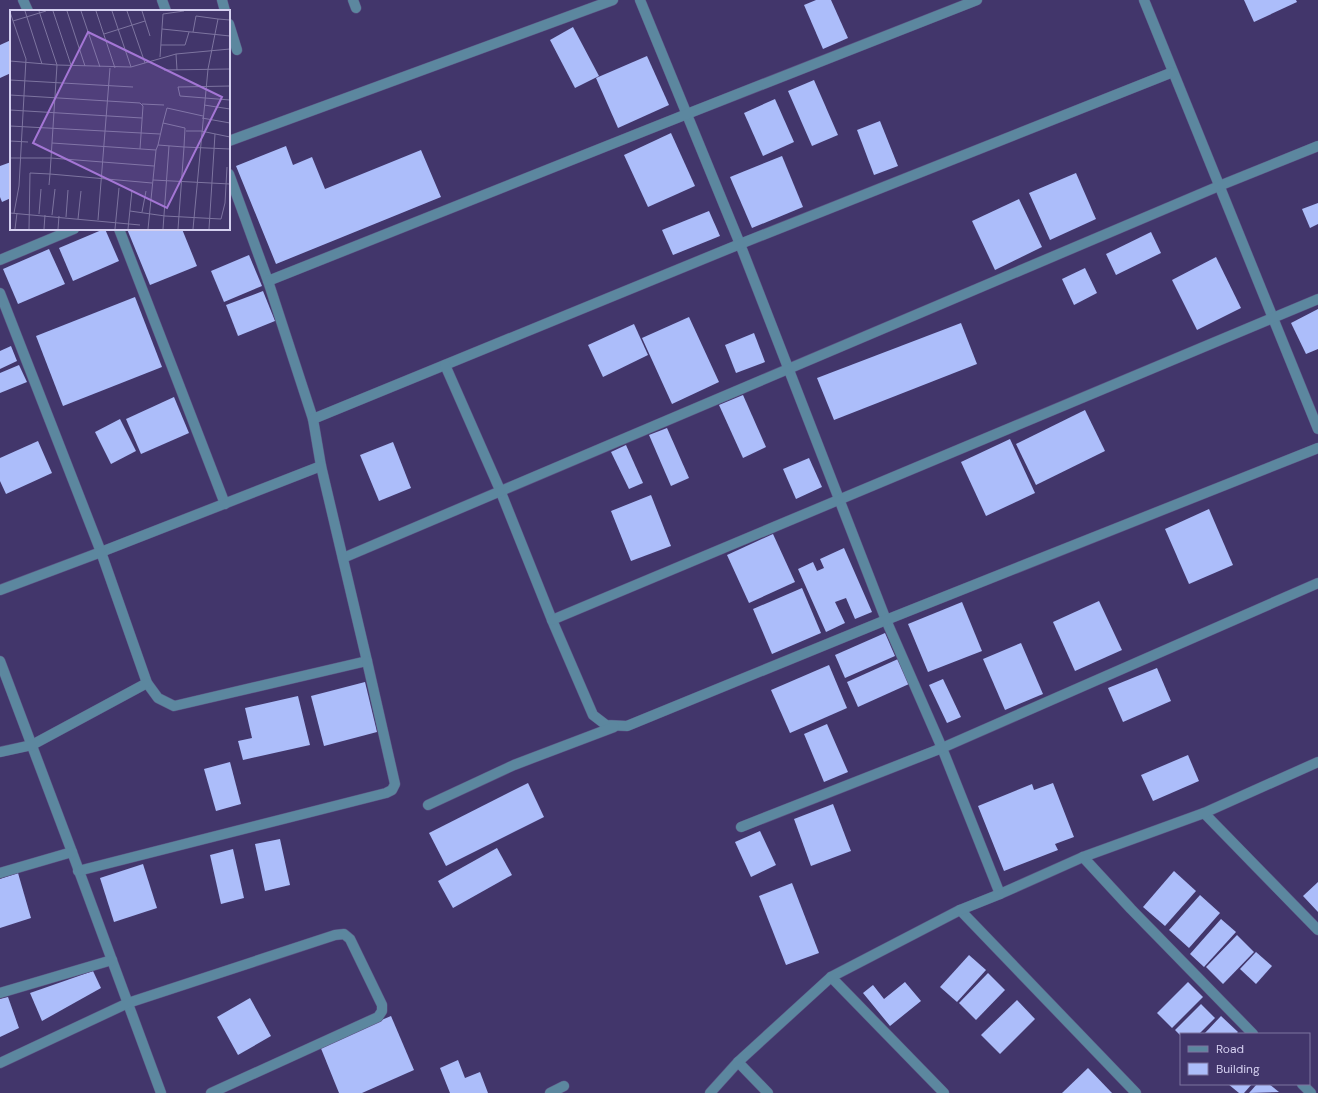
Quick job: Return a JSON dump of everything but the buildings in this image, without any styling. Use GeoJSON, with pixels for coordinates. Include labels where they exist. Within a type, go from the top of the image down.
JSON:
{"type":"FeatureCollection","features":[{"type":"Feature","properties":{"kind":"street"},"geometry":{"type":"LineString","coordinates":[[23,0],[28,10]]}},
{"type":"Feature","properties":{"kind":"street"},"geometry":{"type":"LineString","coordinates":[[162,0],[166,10]]}},
{"type":"Feature","properties":{"kind":"street"},"geometry":{"type":"LineString","coordinates":[[222,0],[225,10]]}},
{"type":"Feature","properties":{"kind":"street"},"geometry":{"type":"LineString","coordinates":[[230,140],[613,0]]}},
{"type":"Feature","properties":{"kind":"street"},"geometry":{"type":"LineString","coordinates":[[640,0],[740,244],[886,620],[942,748],[1000,894]]}},
{"type":"Feature","properties":{"kind":"street"},"geometry":{"type":"LineString","coordinates":[[268,281],[976,0]]}},
{"type":"Feature","properties":{"kind":"street"},"geometry":{"type":"LineString","coordinates":[[1144,0],[1318,429]]}},
{"type":"Feature","properties":{"kind":"street"},"geometry":{"type":"LineString","coordinates":[[230,27],[237,50]]}},
{"type":"Feature","properties":{"kind":"street"},"geometry":{"type":"LineString","coordinates":[[313,419],[740,244],[1173,72]]}},
{"type":"Feature","properties":{"kind":"street"},"geometry":{"type":"LineString","coordinates":[[343,558],[500,490],[789,370],[1219,186],[1318,146]]}},
{"type":"Feature","properties":{"kind":"street"},"geometry":{"type":"LineString","coordinates":[[78,871],[386,793],[392,790],[395,784],[321,466],[313,419],[268,281],[230,177]]}},
{"type":"Feature","properties":{"kind":"street"},"geometry":{"type":"LineString","coordinates":[[0,260],[72,230]]}},
{"type":"Feature","properties":{"kind":"street"},"geometry":{"type":"LineString","coordinates":[[119,230],[225,504]]}},
{"type":"Feature","properties":{"kind":"street"},"geometry":{"type":"LineString","coordinates":[[0,293],[101,552],[147,683],[158,698],[174,706],[367,661]]}},
{"type":"Feature","properties":{"kind":"street"},"geometry":{"type":"LineString","coordinates":[[552,620],[1318,299]]}},
{"type":"Feature","properties":{"kind":"street"},"geometry":{"type":"LineString","coordinates":[[445,365],[500,490],[552,620],[593,715],[606,725],[616,726],[627,726],[886,620],[1318,448]]}},
{"type":"Feature","properties":{"kind":"street"},"geometry":{"type":"LineString","coordinates":[[0,590],[321,466]]}},
{"type":"Feature","properties":{"kind":"street"},"geometry":{"type":"LineString","coordinates":[[741,827],[942,748],[1318,583]]}},
{"type":"Feature","properties":{"kind":"street"},"geometry":{"type":"LineString","coordinates":[[0,661],[161,1093]]}},
{"type":"Feature","properties":{"kind":"street"},"geometry":{"type":"LineString","coordinates":[[0,752],[32,745],[147,683]]}},
{"type":"Feature","properties":{"kind":"street"},"geometry":{"type":"LineString","coordinates":[[428,805],[514,765],[616,726]]}},
{"type":"Feature","properties":{"kind":"street"},"geometry":{"type":"LineString","coordinates":[[710,1093],[738,1062],[831,978],[960,910],[1083,857],[1204,813],[1318,762]]}},
{"type":"Feature","properties":{"kind":"street"},"geometry":{"type":"LineString","coordinates":[[1204,813],[1318,930]]}},
{"type":"Feature","properties":{"kind":"street"},"geometry":{"type":"LineString","coordinates":[[0,873],[72,852]]}},
{"type":"Feature","properties":{"kind":"street"},"geometry":{"type":"LineString","coordinates":[[1083,857],[1253,1033]]}},
{"type":"Feature","properties":{"kind":"street"},"geometry":{"type":"LineString","coordinates":[[960,910],[1136,1093]]}},
{"type":"Feature","properties":{"kind":"street"},"geometry":{"type":"LineString","coordinates":[[0,1063],[128,1003],[335,935],[344,934],[350,939],[382,1005],[382,1011],[378,1017],[211,1093]]}},
{"type":"Feature","properties":{"kind":"street"},"geometry":{"type":"LineString","coordinates":[[0,993],[112,960]]}},
{"type":"Feature","properties":{"kind":"street"},"geometry":{"type":"LineString","coordinates":[[831,978],[944,1093]]}},
{"type":"Feature","properties":{"kind":"street"},"geometry":{"type":"LineString","coordinates":[[738,1062],[768,1093]]}},
{"type":"Feature","properties":{"kind":"street"},"geometry":{"type":"LineString","coordinates":[[1303,1085],[1311,1093]]}},
{"type":"Feature","properties":{"kind":"street"},"geometry":{"type":"LineString","coordinates":[[550,1093],[564,1086]]}}]}
